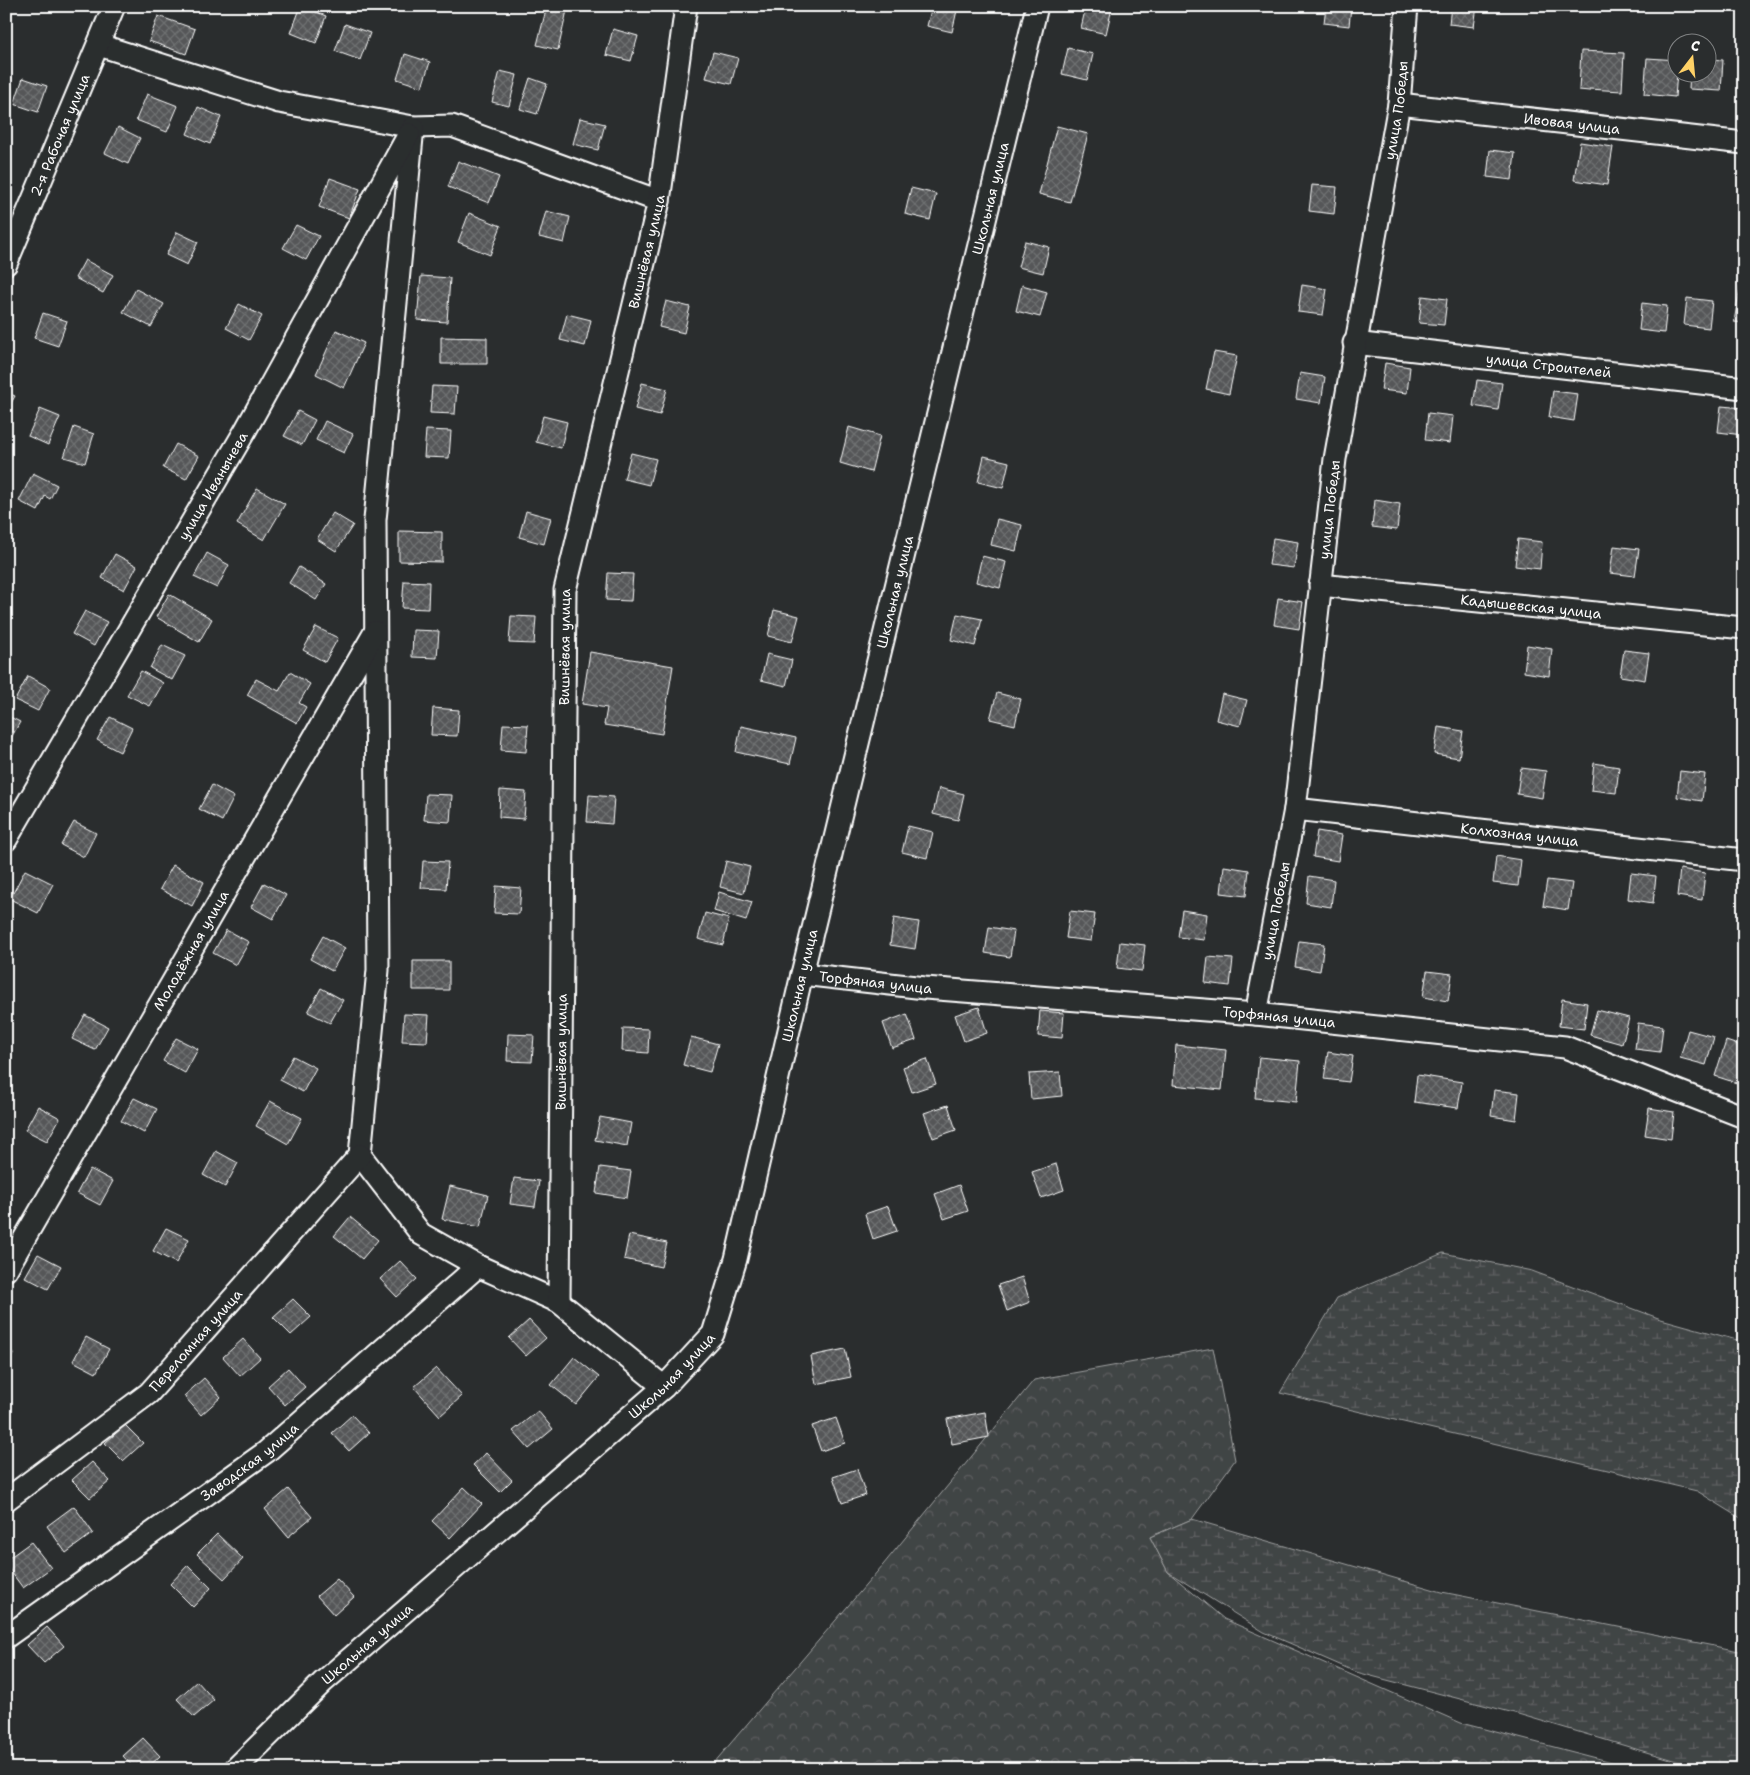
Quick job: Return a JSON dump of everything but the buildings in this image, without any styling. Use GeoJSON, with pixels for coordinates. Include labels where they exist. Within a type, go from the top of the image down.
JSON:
{"type":"FeatureCollection","features":[{"type":"Feature","properties":{"kind":"street","name":"2-я Рабочая улица"},"geometry":{"type":"LineString","coordinates":[[6,264],[114,6]]}},
{"type":"Feature","properties":{"kind":"street","name":"Вишнёвая улица"},"geometry":{"type":"LineString","coordinates":[[559,1302],[565,590],[659,201],[686,6]]}},
{"type":"Feature","properties":{"kind":"street","name":"Школьная улица"},"geometry":{"type":"LineString","coordinates":[[235,1769],[323,1682],[664,1387],[713,1334],[736,1259],[802,974],[1037,6]]}},
{"type":"Feature","properties":{"kind":"street","name":"улица Победы"},"geometry":{"type":"LineString","coordinates":[[1256,1014],[1295,809],[1335,459],[1354,343],[1399,104],[1406,6]]}},
{"type":"Feature","properties":{"kind":"street"},"geometry":{"type":"LineString","coordinates":[[99,45],[279,102],[413,127],[452,126],[659,201]]}},
{"type":"Feature","properties":{"kind":"street","name":"Ивовая улица"},"geometry":{"type":"LineString","coordinates":[[1399,104],[1744,143]]}},
{"type":"Feature","properties":{"kind":"street"},"geometry":{"type":"LineString","coordinates":[[413,127],[375,520],[378,970],[360,1155],[421,1234],[478,1266],[559,1302],[664,1387]]}},
{"type":"Feature","properties":{"kind":"street","name":"улица Иванычева"},"geometry":{"type":"LineString","coordinates":[[6,840],[245,431],[413,127]]}},
{"type":"Feature","properties":{"kind":"street","name":"улица Строителей"},"geometry":{"type":"LineString","coordinates":[[1354,343],[1744,388]]}},
{"type":"Feature","properties":{"kind":"street","name":"Кадышевская улица"},"geometry":{"type":"LineString","coordinates":[[1320,586],[1744,628]]}},
{"type":"Feature","properties":{"kind":"street","name":"Молодёжная улица"},"geometry":{"type":"LineString","coordinates":[[6,1270],[375,632]]}},
{"type":"Feature","properties":{"kind":"street","name":"Колхозная улица"},"geometry":{"type":"LineString","coordinates":[[1295,809],[1744,860]]}},
{"type":"Feature","properties":{"kind":"street","name":"Торфяная улица"},"geometry":{"type":"LineString","coordinates":[[802,974],[925,988],[1256,1014],[1565,1048],[1744,1117]]}},
{"type":"Feature","properties":{"kind":"street","name":"Переломная улица"},"geometry":{"type":"LineString","coordinates":[[6,1500],[149,1393],[360,1155]]}},
{"type":"Feature","properties":{"kind":"street","name":"Заводская улица"},"geometry":{"type":"LineString","coordinates":[[6,1638],[266,1452],[478,1266]]}},
{"type":"Feature","properties":{"kind":"green space"},"geometry":{"type":"Polygon","coordinates":[[[1443,1253],[1532,1271],[1661,1319],[1744,1342],[1744,1520],[1697,1491],[1280,1393],[1337,1298],[1443,1253]]]}},
{"type":"Feature","properties":{"kind":"green space"},"geometry":{"type":"Polygon","coordinates":[[[1213,1348],[1235,1460],[1192,1519],[1150,1537],[1168,1572],[1224,1619],[1461,1723],[1639,1769],[703,1769],[713,1764],[883,1565],[1034,1380],[1213,1348]]]}},
{"type":"Feature","properties":{"kind":"green space"},"geometry":{"type":"Polygon","coordinates":[[[1192,1519],[1442,1592],[1744,1652],[1744,1764],[1700,1768],[1518,1714],[1356,1672],[1264,1632],[1168,1572],[1150,1537],[1192,1519]]]}}]}
